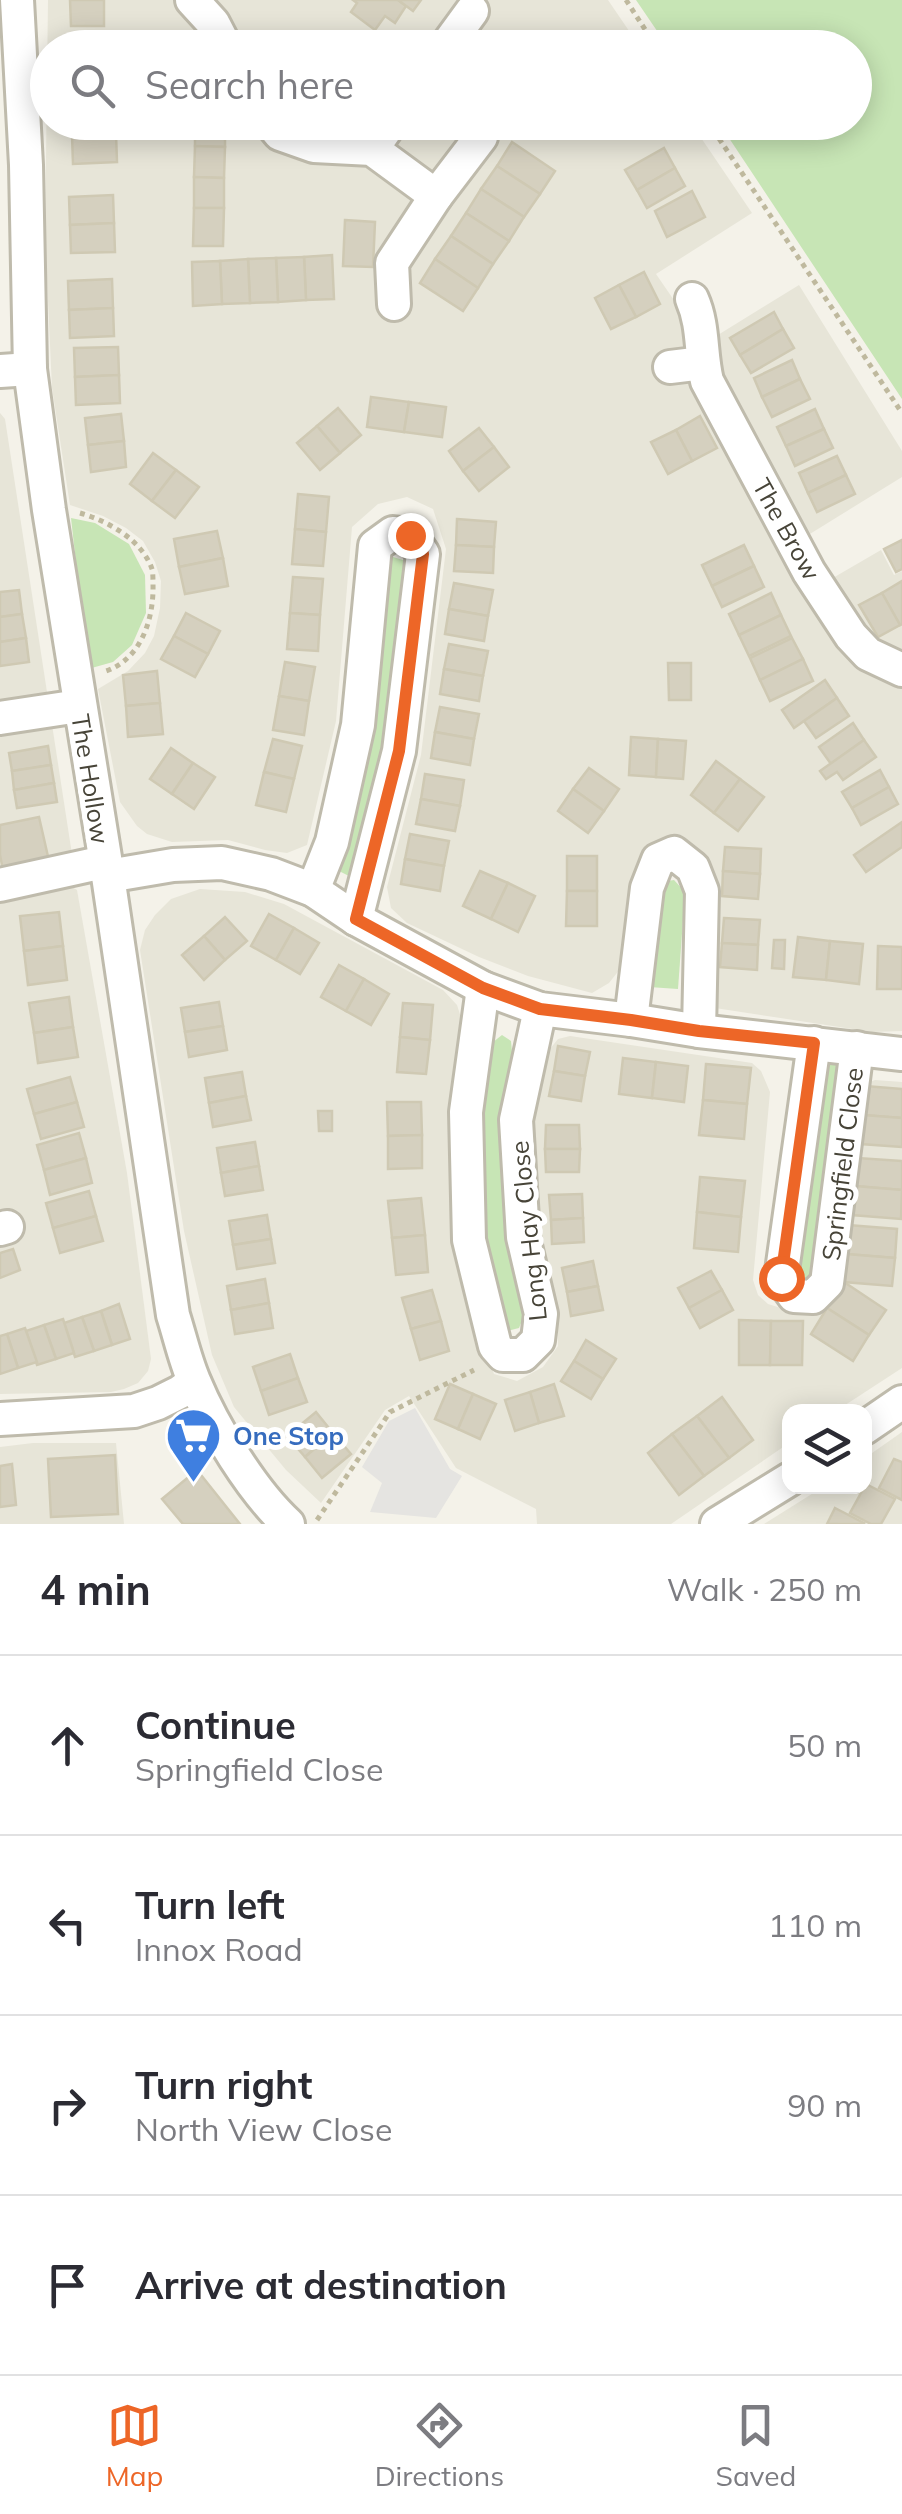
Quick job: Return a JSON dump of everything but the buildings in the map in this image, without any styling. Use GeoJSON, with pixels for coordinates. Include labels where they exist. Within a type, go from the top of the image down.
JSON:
{"type":"FeatureCollection","features":[{"type":"Feature","properties":{"kind":"street","name":"The Hollow"},"geometry":{"type":"LineString","coordinates":[[17,0],[26,165],[15,370],[49,510],[173,1314],[194,1382],[244,1469],[288,1524]]}},
{"type":"Feature","properties":{"kind":"street"},"geometry":{"type":"LineString","coordinates":[[192,0],[217,30]]}},
{"type":"Feature","properties":{"kind":"street"},"geometry":{"type":"LineString","coordinates":[[458,30],[472,11]]}},
{"type":"Feature","properties":{"kind":"street"},"geometry":{"type":"LineString","coordinates":[[297,140],[314,146],[355,140]]}},
{"type":"Feature","properties":{"kind":"street"},"geometry":{"type":"LineString","coordinates":[[386,140],[436,196]]}},
{"type":"Feature","properties":{"kind":"street"},"geometry":{"type":"LineString","coordinates":[[394,304],[392,263],[479,140]]}},
{"type":"Feature","properties":{"kind":"street","name":"The Brow"},"geometry":{"type":"LineString","coordinates":[[692,299],[701,324],[686,365],[716,399],[820,588],[851,636],[868,654],[902,670]]}},
{"type":"Feature","properties":{"kind":"street"},"geometry":{"type":"LineString","coordinates":[[313,890],[332,842],[358,724],[374,546],[393,533],[410,535],[423,554],[399,751],[356,919]]}},
{"type":"Feature","properties":{"kind":"street"},"geometry":{"type":"LineString","coordinates":[[0,718],[78,693]]}},
{"type":"Feature","properties":{"kind":"street"},"geometry":{"type":"LineString","coordinates":[[631,1020],[646,888],[658,860],[674,853],[693,868],[702,891],[699,1031]]}},
{"type":"Feature","properties":{"kind":"street"},"geometry":{"type":"LineString","coordinates":[[0,885],[106,869],[222,864],[271,874],[313,890],[356,919],[483,988],[540,1009],[902,1054]]}},
{"type":"Feature","properties":{"kind":"street","name":"Long Hay Close"},"geometry":{"type":"LineString","coordinates":[[483,988],[466,1112],[469,1240],[495,1346],[503,1355],[522,1355],[538,1340],[540,1314],[524,1237],[516,1120],[540,1009]]}},
{"type":"Feature","properties":{"kind":"street","name":"Springfield Close"},"geometry":{"type":"LineString","coordinates":[[814,1043],[781,1278],[794,1296],[812,1296],[827,1282],[857,1048]]}},
{"type":"Feature","properties":{"kind":"street"},"geometry":{"type":"LineString","coordinates":[[0,1419],[134,1411],[158,1404],[194,1382]]}},
{"type":"Feature","properties":{"kind":"street"},"geometry":{"type":"LineString","coordinates":[[872,1423],[902,1402]]}},
{"type":"Feature","properties":{"kind":"street"},"geometry":{"type":"LineString","coordinates":[[717,1524],[782,1484]]}},
{"type":"Feature","properties":{"kind":"path"},"geometry":{"type":"LineString","coordinates":[[626,0],[646,30]]}},
{"type":"Feature","properties":{"kind":"path"},"geometry":{"type":"LineString","coordinates":[[720,140],[902,413]]}},
{"type":"Feature","properties":{"kind":"path"},"geometry":{"type":"LineString","coordinates":[[49,510],[84,514],[113,526],[137,545],[153,570],[148,630],[129,656],[78,693]]}},
{"type":"Feature","properties":{"kind":"path"},"geometry":{"type":"LineString","coordinates":[[314,1524],[390,1412],[503,1355]]}},
{"type":"Feature","properties":{"kind":"shaded area"},"geometry":{"type":"Polygon","coordinates":[[[48,0],[608,0],[628,30],[48,30],[48,0]]]}},
{"type":"Feature","properties":{"kind":"shaded area"},"geometry":{"type":"Polygon","coordinates":[[[46,140],[703,140],[752,213],[656,274],[691,325],[692,351],[799,285],[902,451],[902,477],[784,550],[807,593],[881,550],[894,575],[902,571],[902,1031],[872,1032],[715,1008],[676,843],[624,964],[609,983],[592,993],[528,976],[479,957],[407,923],[391,908],[387,887],[421,755],[446,549],[433,509],[407,497],[378,504],[352,527],[336,721],[307,845],[287,853],[228,840],[172,842],[147,834],[137,826],[120,802],[98,689],[128,671],[145,653],[154,636],[161,581],[143,541],[103,516],[70,505],[52,388],[45,235],[46,140]]]}},
{"type":"Feature","properties":{"kind":"shaded area"},"geometry":{"type":"Polygon","coordinates":[[[0,413],[5,419],[73,861],[0,874],[0,413]]]}},
{"type":"Feature","properties":{"kind":"shaded area"},"geometry":{"type":"Polygon","coordinates":[[[67,884],[77,890],[127,1173],[151,1359],[148,1371],[138,1383],[124,1389],[0,1394],[0,895],[67,884]]]}},
{"type":"Feature","properties":{"kind":"shaded area"},"geometry":{"type":"Polygon","coordinates":[[[200,889],[245,892],[284,904],[443,990],[457,1005],[465,1030],[485,1351],[494,1374],[517,1381],[543,1367],[558,1346],[558,1316],[539,1240],[532,1121],[542,1059],[558,1039],[570,1036],[752,1063],[761,1071],[770,1092],[753,1280],[758,1295],[768,1304],[794,1312],[863,1085],[875,1080],[902,1082],[902,1368],[847,1404],[782,1404],[782,1448],[671,1524],[537,1524],[536,1509],[456,1468],[409,1396],[385,1410],[321,1503],[286,1470],[234,1407],[212,1355],[184,1231],[140,950],[145,930],[171,899],[200,889]]]}},
{"type":"Feature","properties":{"kind":"shaded area"},"geometry":{"type":"Polygon","coordinates":[[[415,1408],[450,1469],[462,1476],[436,1518],[370,1512],[382,1483],[362,1467],[389,1421],[415,1408]]]}},
{"type":"Feature","properties":{"kind":"shaded area"},"geometry":{"type":"Polygon","coordinates":[[[902,1432],[902,1524],[764,1524],[812,1494],[872,1494],[872,1453],[902,1432]]]}},
{"type":"Feature","properties":{"kind":"shaded area"},"geometry":{"type":"Polygon","coordinates":[[[116,1443],[124,1524],[0,1524],[0,1447],[116,1443]]]}},
{"type":"Feature","properties":{"kind":"green space"},"geometry":{"type":"Polygon","coordinates":[[[636,0],[902,0],[902,399],[730,140],[872,140],[872,30],[656,30],[636,0]]]}},
{"type":"Feature","properties":{"kind":"green space"},"geometry":{"type":"Polygon","coordinates":[[[71,518],[95,523],[129,544],[145,575],[146,613],[132,645],[113,662],[88,669],[71,518]]]}},
{"type":"Feature","properties":{"kind":"green space"},"geometry":{"type":"Polygon","coordinates":[[[390,556],[406,561],[383,762],[355,879],[333,868],[382,562],[390,556]]]}},
{"type":"Feature","properties":{"kind":"green space"},"geometry":{"type":"Polygon","coordinates":[[[674,880],[685,892],[678,989],[649,987],[662,882],[674,880]]]}},
{"type":"Feature","properties":{"kind":"green space"},"geometry":{"type":"Polygon","coordinates":[[[502,1035],[511,1041],[512,1052],[503,1120],[525,1313],[519,1328],[507,1331],[481,1236],[478,1116],[488,1046],[502,1035]]]}},
{"type":"Feature","properties":{"kind":"green space"},"geometry":{"type":"Polygon","coordinates":[[[819,1065],[850,1065],[812,1287],[788,1280],[819,1065]]]}},
{"type":"Feature","properties":{"kind":"place","name":"One Stop"},"geometry":{"type":"Point","coordinates":[194,1484]}},
{"type":"Feature","properties":{"kind":"route"},"geometry":{"type":"LineString","coordinates":[[410,535],[423,554],[399,751],[356,919],[483,988],[540,1009],[814,1043],[781,1278]]}}]}
